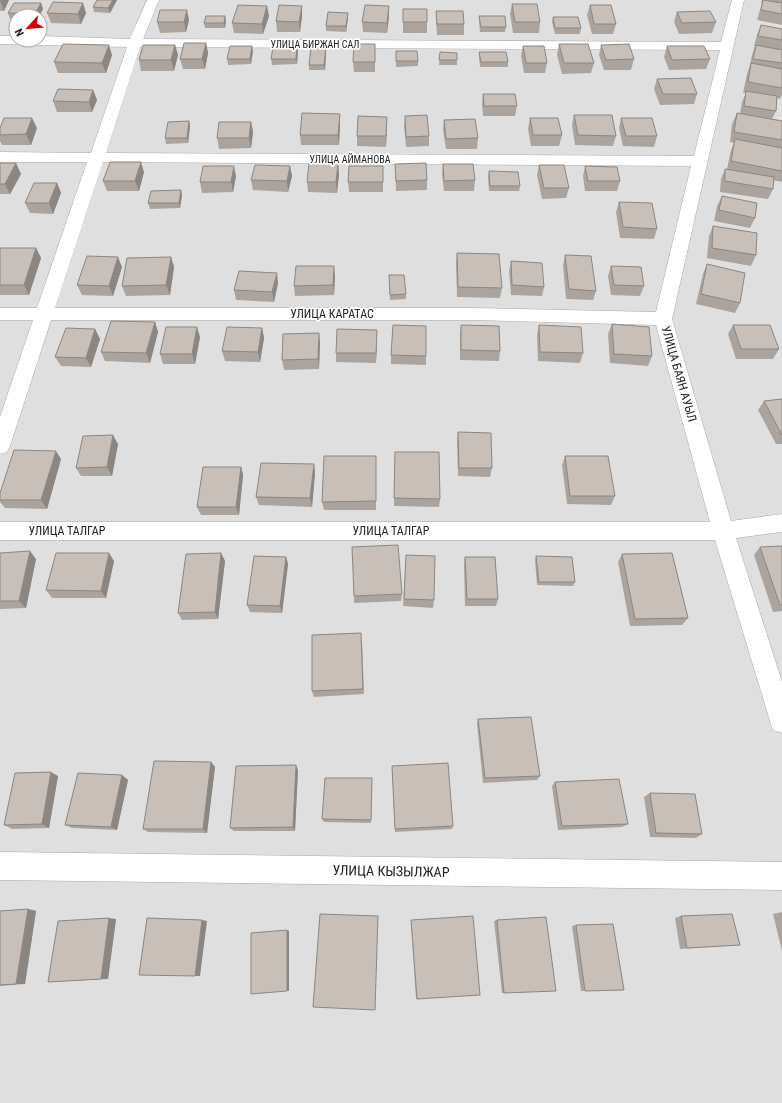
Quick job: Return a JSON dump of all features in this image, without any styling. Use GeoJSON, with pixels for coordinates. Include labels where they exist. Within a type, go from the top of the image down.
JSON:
{"type":"FeatureCollection","features":[{"type":"Feature","properties":{"kind":"street"},"geometry":{"type":"LineString","coordinates":[[0,446],[135,43],[153,0]]}},
{"type":"Feature","properties":{"kind":"street","name":"УЛИЦА БАЯН АУЫЛ"},"geometry":{"type":"LineString","coordinates":[[738,0],[663,319],[723,531],[782,720]]}},
{"type":"Feature","properties":{"kind":"street","name":"УЛИЦА БИРЖАН САЛ"},"geometry":{"type":"LineString","coordinates":[[0,40],[103,41],[135,43],[727,46]]}},
{"type":"Feature","properties":{"kind":"street","name":"УЛИЦА АЙМАНОВА"},"geometry":{"type":"LineString","coordinates":[[0,157],[699,161]]}},
{"type":"Feature","properties":{"kind":"street","name":"УЛИЦА КАРАТАС"},"geometry":{"type":"LineString","coordinates":[[0,314],[474,314],[663,319]]}},
{"type":"Feature","properties":{"kind":"street","name":"УЛИЦА ТАЛГАР"},"geometry":{"type":"LineString","coordinates":[[0,531],[723,531],[782,523]]}},
{"type":"Feature","properties":{"kind":"street","name":"УЛИЦА КЫЗЫЛЖАР"},"geometry":{"type":"LineString","coordinates":[[0,866],[782,876]]}},
{"type":"Feature","properties":{"kind":"shaded area"},"geometry":{"type":"Polygon","coordinates":[[[0,0],[782,0],[782,1103],[0,1103],[0,0]]]}},
{"type":"Feature","properties":{"kind":"building"},"geometry":{"type":"Polygon","coordinates":[[[97,0],[113,0],[108,8],[93,7],[97,0]]]}},
{"type":"Feature","properties":{"kind":"building"},"geometry":{"type":"Polygon","coordinates":[[[763,0],[782,3],[782,14],[761,10],[763,0]]]}},
{"type":"Feature","properties":{"kind":"building"},"geometry":{"type":"Polygon","coordinates":[[[53,2],[83,3],[78,14],[48,13],[53,2]]]}},
{"type":"Feature","properties":{"kind":"building"},"geometry":{"type":"Polygon","coordinates":[[[14,3],[41,3],[38,8],[11,8],[14,3]]]}},
{"type":"Feature","properties":{"kind":"building"},"geometry":{"type":"Polygon","coordinates":[[[512,4],[537,4],[540,22],[515,22],[512,4]]]}},
{"type":"Feature","properties":{"kind":"building"},"geometry":{"type":"Polygon","coordinates":[[[238,5],[267,6],[262,24],[232,23],[238,5]]]}},
{"type":"Feature","properties":{"kind":"building"},"geometry":{"type":"Polygon","coordinates":[[[279,5],[302,6],[299,22],[276,21],[279,5]]]}},
{"type":"Feature","properties":{"kind":"building"},"geometry":{"type":"Polygon","coordinates":[[[365,5],[389,6],[387,23],[362,22],[365,5]]]}},
{"type":"Feature","properties":{"kind":"building"},"geometry":{"type":"Polygon","coordinates":[[[590,5],[611,5],[616,24],[594,24],[590,5]]]}},
{"type":"Feature","properties":{"kind":"building"},"geometry":{"type":"Polygon","coordinates":[[[403,9],[427,9],[427,22],[403,22],[403,9]]]}},
{"type":"Feature","properties":{"kind":"building"},"geometry":{"type":"Polygon","coordinates":[[[160,10],[187,10],[184,22],[157,22],[160,10]]]}},
{"type":"Feature","properties":{"kind":"building"},"geometry":{"type":"Polygon","coordinates":[[[436,11],[463,11],[464,24],[437,24],[436,11]]]}},
{"type":"Feature","properties":{"kind":"building"},"geometry":{"type":"Polygon","coordinates":[[[710,11],[716,22],[682,23],[677,12],[710,11]]]}},
{"type":"Feature","properties":{"kind":"building"},"geometry":{"type":"Polygon","coordinates":[[[328,12],[348,13],[346,26],[326,26],[328,12]]]}},
{"type":"Feature","properties":{"kind":"building"},"geometry":{"type":"Polygon","coordinates":[[[206,16],[225,16],[224,23],[204,23],[206,16]]]}},
{"type":"Feature","properties":{"kind":"building"},"geometry":{"type":"Polygon","coordinates":[[[479,16],[505,16],[506,27],[481,27],[479,16]]]}},
{"type":"Feature","properties":{"kind":"building"},"geometry":{"type":"Polygon","coordinates":[[[553,17],[578,17],[581,28],[555,28],[553,17]]]}},
{"type":"Feature","properties":{"kind":"building"},"geometry":{"type":"Polygon","coordinates":[[[761,25],[782,29],[782,40],[758,36],[761,25]]]}},
{"type":"Feature","properties":{"kind":"building"},"geometry":{"type":"Polygon","coordinates":[[[184,43],[206,43],[202,59],[180,59],[184,43]]]}},
{"type":"Feature","properties":{"kind":"building"},"geometry":{"type":"Polygon","coordinates":[[[63,44],[109,45],[102,63],[54,62],[63,44]]]}},
{"type":"Feature","properties":{"kind":"building"},"geometry":{"type":"Polygon","coordinates":[[[354,44],[375,44],[375,62],[353,62],[354,44]]]}},
{"type":"Feature","properties":{"kind":"building"},"geometry":{"type":"Polygon","coordinates":[[[559,44],[588,44],[594,63],[564,63],[559,44]]]}},
{"type":"Feature","properties":{"kind":"building"},"geometry":{"type":"Polygon","coordinates":[[[629,44],[634,59],[606,60],[601,45],[629,44]]]}},
{"type":"Feature","properties":{"kind":"building"},"geometry":{"type":"Polygon","coordinates":[[[143,45],[175,45],[171,60],[139,60],[143,45]]]}},
{"type":"Feature","properties":{"kind":"building"},"geometry":{"type":"Polygon","coordinates":[[[756,45],[782,50],[782,63],[753,59],[756,45]]]}},
{"type":"Feature","properties":{"kind":"building"},"geometry":{"type":"Polygon","coordinates":[[[230,46],[252,46],[250,59],[227,59],[230,46]]]}},
{"type":"Feature","properties":{"kind":"building"},"geometry":{"type":"Polygon","coordinates":[[[523,46],[544,46],[547,63],[526,63],[523,46]]]}},
{"type":"Feature","properties":{"kind":"building"},"geometry":{"type":"Polygon","coordinates":[[[667,46],[704,46],[710,59],[672,60],[667,46]]]}},
{"type":"Feature","properties":{"kind":"building"},"geometry":{"type":"Polygon","coordinates":[[[273,47],[297,47],[296,59],[271,59],[273,47]]]}},
{"type":"Feature","properties":{"kind":"building"},"geometry":{"type":"Polygon","coordinates":[[[311,48],[326,48],[324,65],[309,65],[311,48]]]}},
{"type":"Feature","properties":{"kind":"building"},"geometry":{"type":"Polygon","coordinates":[[[396,51],[417,51],[418,61],[396,61],[396,51]]]}},
{"type":"Feature","properties":{"kind":"building"},"geometry":{"type":"Polygon","coordinates":[[[440,52],[457,53],[457,60],[439,60],[440,52]]]}},
{"type":"Feature","properties":{"kind":"building"},"geometry":{"type":"Polygon","coordinates":[[[479,52],[506,52],[508,62],[481,62],[479,52]]]}},
{"type":"Feature","properties":{"kind":"building"},"geometry":{"type":"Polygon","coordinates":[[[751,63],[782,69],[782,88],[748,82],[751,63]]]}},
{"type":"Feature","properties":{"kind":"building"},"geometry":{"type":"Polygon","coordinates":[[[691,78],[697,94],[663,94],[657,79],[691,78]]]}},
{"type":"Feature","properties":{"kind":"building"},"geometry":{"type":"Polygon","coordinates":[[[58,89],[93,90],[89,102],[53,101],[58,89]]]}},
{"type":"Feature","properties":{"kind":"building"},"geometry":{"type":"Polygon","coordinates":[[[746,91],[777,96],[776,111],[744,106],[746,91]]]}},
{"type":"Feature","properties":{"kind":"building"},"geometry":{"type":"Polygon","coordinates":[[[483,94],[515,94],[517,106],[484,106],[483,94]]]}},
{"type":"Feature","properties":{"kind":"building"},"geometry":{"type":"Polygon","coordinates":[[[302,113],[340,114],[338,135],[300,135],[302,113]]]}},
{"type":"Feature","properties":{"kind":"building"},"geometry":{"type":"Polygon","coordinates":[[[737,113],[782,121],[782,140],[734,132],[737,113]]]}},
{"type":"Feature","properties":{"kind":"building"},"geometry":{"type":"Polygon","coordinates":[[[427,115],[429,136],[406,137],[405,116],[427,115]]]}},
{"type":"Feature","properties":{"kind":"building"},"geometry":{"type":"Polygon","coordinates":[[[574,115],[612,115],[616,136],[578,135],[574,115]]]}},
{"type":"Feature","properties":{"kind":"building"},"geometry":{"type":"Polygon","coordinates":[[[358,116],[387,117],[386,136],[357,136],[358,116]]]}},
{"type":"Feature","properties":{"kind":"building"},"geometry":{"type":"Polygon","coordinates":[[[4,118],[32,118],[26,134],[0,135],[0,128],[4,118]]]}},
{"type":"Feature","properties":{"kind":"building"},"geometry":{"type":"Polygon","coordinates":[[[530,118],[558,118],[562,135],[533,135],[530,118]]]}},
{"type":"Feature","properties":{"kind":"building"},"geometry":{"type":"Polygon","coordinates":[[[621,118],[652,118],[657,136],[626,136],[621,118]]]}},
{"type":"Feature","properties":{"kind":"building"},"geometry":{"type":"Polygon","coordinates":[[[475,119],[478,138],[446,139],[444,120],[475,119]]]}},
{"type":"Feature","properties":{"kind":"building"},"geometry":{"type":"Polygon","coordinates":[[[189,121],[187,138],[165,138],[168,122],[189,121]]]}},
{"type":"Feature","properties":{"kind":"building"},"geometry":{"type":"Polygon","coordinates":[[[219,122],[251,122],[249,138],[217,138],[219,122]]]}},
{"type":"Feature","properties":{"kind":"building"},"geometry":{"type":"Polygon","coordinates":[[[735,139],[782,148],[782,171],[731,161],[735,139]]]}},
{"type":"Feature","properties":{"kind":"building"},"geometry":{"type":"Polygon","coordinates":[[[110,162],[141,162],[135,181],[103,181],[110,162]]]}},
{"type":"Feature","properties":{"kind":"building"},"geometry":{"type":"Polygon","coordinates":[[[0,163],[16,163],[5,184],[0,184],[0,163]]]}},
{"type":"Feature","properties":{"kind":"building"},"geometry":{"type":"Polygon","coordinates":[[[309,163],[338,164],[336,182],[307,182],[309,163]]]}},
{"type":"Feature","properties":{"kind":"building"},"geometry":{"type":"Polygon","coordinates":[[[426,163],[427,180],[396,181],[395,164],[426,163]]]}},
{"type":"Feature","properties":{"kind":"building"},"geometry":{"type":"Polygon","coordinates":[[[443,164],[473,164],[475,180],[444,181],[443,164]]]}},
{"type":"Feature","properties":{"kind":"building"},"geometry":{"type":"Polygon","coordinates":[[[255,165],[290,166],[287,181],[251,180],[255,165]]]}},
{"type":"Feature","properties":{"kind":"building"},"geometry":{"type":"Polygon","coordinates":[[[539,165],[564,165],[569,188],[544,188],[539,165]]]}},
{"type":"Feature","properties":{"kind":"building"},"geometry":{"type":"Polygon","coordinates":[[[203,166],[234,166],[231,182],[200,182],[203,166]]]}},
{"type":"Feature","properties":{"kind":"building"},"geometry":{"type":"Polygon","coordinates":[[[349,166],[383,166],[383,182],[348,182],[349,166]]]}},
{"type":"Feature","properties":{"kind":"building"},"geometry":{"type":"Polygon","coordinates":[[[585,166],[617,167],[620,181],[588,181],[585,166]]]}},
{"type":"Feature","properties":{"kind":"building"},"geometry":{"type":"Polygon","coordinates":[[[725,169],[774,177],[773,189],[725,181],[725,169]]]}},
{"type":"Feature","properties":{"kind":"building"},"geometry":{"type":"Polygon","coordinates":[[[489,171],[518,172],[520,186],[490,186],[489,171]]]}},
{"type":"Feature","properties":{"kind":"building"},"geometry":{"type":"Polygon","coordinates":[[[34,183],[57,183],[49,203],[25,203],[34,183]]]}},
{"type":"Feature","properties":{"kind":"building"},"geometry":{"type":"Polygon","coordinates":[[[181,190],[179,203],[148,203],[151,191],[181,190]]]}},
{"type":"Feature","properties":{"kind":"building"},"geometry":{"type":"Polygon","coordinates":[[[722,196],[757,203],[755,218],[719,210],[722,196]]]}},
{"type":"Feature","properties":{"kind":"building"},"geometry":{"type":"Polygon","coordinates":[[[619,202],[652,203],[657,229],[623,227],[619,202]]]}},
{"type":"Feature","properties":{"kind":"building"},"geometry":{"type":"Polygon","coordinates":[[[713,226],[757,233],[756,255],[712,248],[713,226]]]}},
{"type":"Feature","properties":{"kind":"building"},"geometry":{"type":"Polygon","coordinates":[[[0,248],[36,248],[24,285],[0,285],[0,248]]]}},
{"type":"Feature","properties":{"kind":"building"},"geometry":{"type":"Polygon","coordinates":[[[457,253],[499,254],[502,288],[458,287],[457,253]]]}},
{"type":"Feature","properties":{"kind":"building"},"geometry":{"type":"Polygon","coordinates":[[[565,255],[591,256],[596,291],[569,289],[565,255]]]}},
{"type":"Feature","properties":{"kind":"building"},"geometry":{"type":"Polygon","coordinates":[[[87,256],[118,257],[109,286],[77,285],[87,256]]]}},
{"type":"Feature","properties":{"kind":"building"},"geometry":{"type":"Polygon","coordinates":[[[171,257],[166,285],[122,286],[127,258],[171,257]]]}},
{"type":"Feature","properties":{"kind":"building"},"geometry":{"type":"Polygon","coordinates":[[[511,261],[542,263],[544,287],[512,285],[511,261]]]}},
{"type":"Feature","properties":{"kind":"building"},"geometry":{"type":"Polygon","coordinates":[[[707,264],[745,273],[740,303],[701,294],[707,264]]]}},
{"type":"Feature","properties":{"kind":"building"},"geometry":{"type":"Polygon","coordinates":[[[296,266],[334,266],[333,285],[294,286],[296,266]]]}},
{"type":"Feature","properties":{"kind":"building"},"geometry":{"type":"Polygon","coordinates":[[[611,266],[641,267],[644,286],[614,285],[611,266]]]}},
{"type":"Feature","properties":{"kind":"building"},"geometry":{"type":"Polygon","coordinates":[[[239,271],[277,273],[272,292],[234,290],[239,271]]]}},
{"type":"Feature","properties":{"kind":"building"},"geometry":{"type":"Polygon","coordinates":[[[389,275],[404,275],[406,294],[390,295],[389,275]]]}},
{"type":"Feature","properties":{"kind":"building"},"geometry":{"type":"Polygon","coordinates":[[[111,321],[155,322],[146,353],[101,352],[111,321]]]}},
{"type":"Feature","properties":{"kind":"building"},"geometry":{"type":"Polygon","coordinates":[[[612,324],[649,327],[652,356],[614,354],[612,324]]]}},
{"type":"Feature","properties":{"kind":"building"},"geometry":{"type":"Polygon","coordinates":[[[393,325],[426,326],[426,356],[391,355],[393,325]]]}},
{"type":"Feature","properties":{"kind":"building"},"geometry":{"type":"Polygon","coordinates":[[[461,325],[499,326],[500,351],[461,350],[461,325]]]}},
{"type":"Feature","properties":{"kind":"building"},"geometry":{"type":"Polygon","coordinates":[[[539,325],[581,327],[583,353],[540,352],[539,325]]]}},
{"type":"Feature","properties":{"kind":"building"},"geometry":{"type":"Polygon","coordinates":[[[733,325],[770,325],[779,349],[741,349],[733,325]]]}},
{"type":"Feature","properties":{"kind":"building"},"geometry":{"type":"Polygon","coordinates":[[[166,327],[197,327],[192,354],[160,354],[166,327]]]}},
{"type":"Feature","properties":{"kind":"building"},"geometry":{"type":"Polygon","coordinates":[[[227,327],[262,328],[258,352],[222,351],[227,327]]]}},
{"type":"Feature","properties":{"kind":"building"},"geometry":{"type":"Polygon","coordinates":[[[66,328],[95,329],[86,358],[55,357],[66,328]]]}},
{"type":"Feature","properties":{"kind":"building"},"geometry":{"type":"Polygon","coordinates":[[[337,329],[377,330],[376,353],[336,353],[337,329]]]}},
{"type":"Feature","properties":{"kind":"building"},"geometry":{"type":"Polygon","coordinates":[[[319,333],[318,359],[282,360],[283,334],[319,333]]]}},
{"type":"Feature","properties":{"kind":"building"},"geometry":{"type":"Polygon","coordinates":[[[782,399],[782,435],[764,401],[782,399]]]}},
{"type":"Feature","properties":{"kind":"building"},"geometry":{"type":"Polygon","coordinates":[[[458,432],[491,433],[492,468],[459,468],[458,432]]]}},
{"type":"Feature","properties":{"kind":"building"},"geometry":{"type":"Polygon","coordinates":[[[113,435],[107,467],[76,468],[83,436],[113,435]]]}},
{"type":"Feature","properties":{"kind":"building"},"geometry":{"type":"Polygon","coordinates":[[[14,450],[56,451],[41,500],[0,500],[0,493],[14,450]]]}},
{"type":"Feature","properties":{"kind":"building"},"geometry":{"type":"Polygon","coordinates":[[[395,452],[439,452],[440,499],[394,498],[395,452]]]}},
{"type":"Feature","properties":{"kind":"building"},"geometry":{"type":"Polygon","coordinates":[[[324,456],[376,456],[376,501],[322,502],[324,456]]]}},
{"type":"Feature","properties":{"kind":"building"},"geometry":{"type":"Polygon","coordinates":[[[565,456],[608,456],[615,496],[570,496],[565,456]]]}},
{"type":"Feature","properties":{"kind":"building"},"geometry":{"type":"Polygon","coordinates":[[[261,463],[314,464],[310,498],[256,497],[261,463]]]}},
{"type":"Feature","properties":{"kind":"building"},"geometry":{"type":"Polygon","coordinates":[[[203,467],[241,467],[236,507],[197,507],[203,467]]]}},
{"type":"Feature","properties":{"kind":"building"},"geometry":{"type":"Polygon","coordinates":[[[398,545],[402,594],[354,596],[352,547],[398,545]]]}},
{"type":"Feature","properties":{"kind":"building"},"geometry":{"type":"Polygon","coordinates":[[[782,546],[782,605],[780,605],[760,547],[782,546]]]}},
{"type":"Feature","properties":{"kind":"building"},"geometry":{"type":"Polygon","coordinates":[[[30,551],[19,601],[0,601],[0,553],[30,551]]]}},
{"type":"Feature","properties":{"kind":"building"},"geometry":{"type":"Polygon","coordinates":[[[56,553],[109,553],[101,591],[46,590],[56,553]]]}},
{"type":"Feature","properties":{"kind":"building"},"geometry":{"type":"Polygon","coordinates":[[[221,553],[215,612],[178,613],[186,554],[221,553]]]}},
{"type":"Feature","properties":{"kind":"building"},"geometry":{"type":"Polygon","coordinates":[[[672,553],[688,618],[635,619],[622,554],[672,553]]]}},
{"type":"Feature","properties":{"kind":"building"},"geometry":{"type":"Polygon","coordinates":[[[406,555],[435,556],[434,600],[404,599],[406,555]]]}},
{"type":"Feature","properties":{"kind":"building"},"geometry":{"type":"Polygon","coordinates":[[[254,556],[286,557],[280,606],[247,605],[254,556]]]}},
{"type":"Feature","properties":{"kind":"building"},"geometry":{"type":"Polygon","coordinates":[[[536,556],[572,557],[575,582],[539,582],[536,556]]]}},
{"type":"Feature","properties":{"kind":"building"},"geometry":{"type":"Polygon","coordinates":[[[465,557],[495,557],[498,599],[467,599],[465,557]]]}},
{"type":"Feature","properties":{"kind":"building"},"geometry":{"type":"Polygon","coordinates":[[[361,633],[363,689],[312,691],[312,635],[361,633]]]}},
{"type":"Feature","properties":{"kind":"building"},"geometry":{"type":"Polygon","coordinates":[[[531,717],[540,776],[485,778],[478,719],[531,717]]]}},
{"type":"Feature","properties":{"kind":"building"},"geometry":{"type":"Polygon","coordinates":[[[154,761],[211,762],[203,829],[143,829],[154,761]]]}},
{"type":"Feature","properties":{"kind":"building"},"geometry":{"type":"Polygon","coordinates":[[[448,763],[453,826],[395,829],[392,766],[448,763]]]}},
{"type":"Feature","properties":{"kind":"building"},"geometry":{"type":"Polygon","coordinates":[[[296,765],[293,827],[230,828],[236,766],[296,765]]]}},
{"type":"Feature","properties":{"kind":"building"},"geometry":{"type":"Polygon","coordinates":[[[51,772],[42,824],[4,825],[15,773],[51,772]]]}},
{"type":"Feature","properties":{"kind":"building"},"geometry":{"type":"Polygon","coordinates":[[[78,773],[122,775],[111,827],[65,825],[78,773]]]}},
{"type":"Feature","properties":{"kind":"building"},"geometry":{"type":"Polygon","coordinates":[[[325,778],[372,778],[371,820],[322,819],[325,778]]]}},
{"type":"Feature","properties":{"kind":"building"},"geometry":{"type":"Polygon","coordinates":[[[619,779],[628,824],[562,826],[555,782],[619,779]]]}},
{"type":"Feature","properties":{"kind":"building"},"geometry":{"type":"Polygon","coordinates":[[[650,793],[695,794],[702,834],[656,833],[650,793]]]}},
{"type":"Feature","properties":{"kind":"building"},"geometry":{"type":"Polygon","coordinates":[[[28,909],[16,984],[0,985],[0,911],[28,909]]]}},
{"type":"Feature","properties":{"kind":"building"},"geometry":{"type":"Polygon","coordinates":[[[320,914],[378,916],[375,1010],[313,1007],[320,914]]]}},
{"type":"Feature","properties":{"kind":"building"},"geometry":{"type":"Polygon","coordinates":[[[732,914],[740,945],[687,948],[681,916],[732,914]]]}},
{"type":"Feature","properties":{"kind":"building"},"geometry":{"type":"Polygon","coordinates":[[[473,916],[480,995],[417,999],[411,920],[473,916]]]}},
{"type":"Feature","properties":{"kind":"building"},"geometry":{"type":"Polygon","coordinates":[[[546,917],[556,991],[504,993],[497,920],[546,917]]]}},
{"type":"Feature","properties":{"kind":"building"},"geometry":{"type":"Polygon","coordinates":[[[109,918],[101,979],[48,982],[58,921],[109,918]]]}},
{"type":"Feature","properties":{"kind":"building"},"geometry":{"type":"Polygon","coordinates":[[[147,918],[202,920],[195,976],[139,975],[147,918]]]}},
{"type":"Feature","properties":{"kind":"building"},"geometry":{"type":"Polygon","coordinates":[[[613,924],[624,990],[585,991],[576,925],[613,924]]]}},
{"type":"Feature","properties":{"kind":"building"},"geometry":{"type":"Polygon","coordinates":[[[287,930],[287,991],[251,994],[251,933],[287,930]]]}}]}
